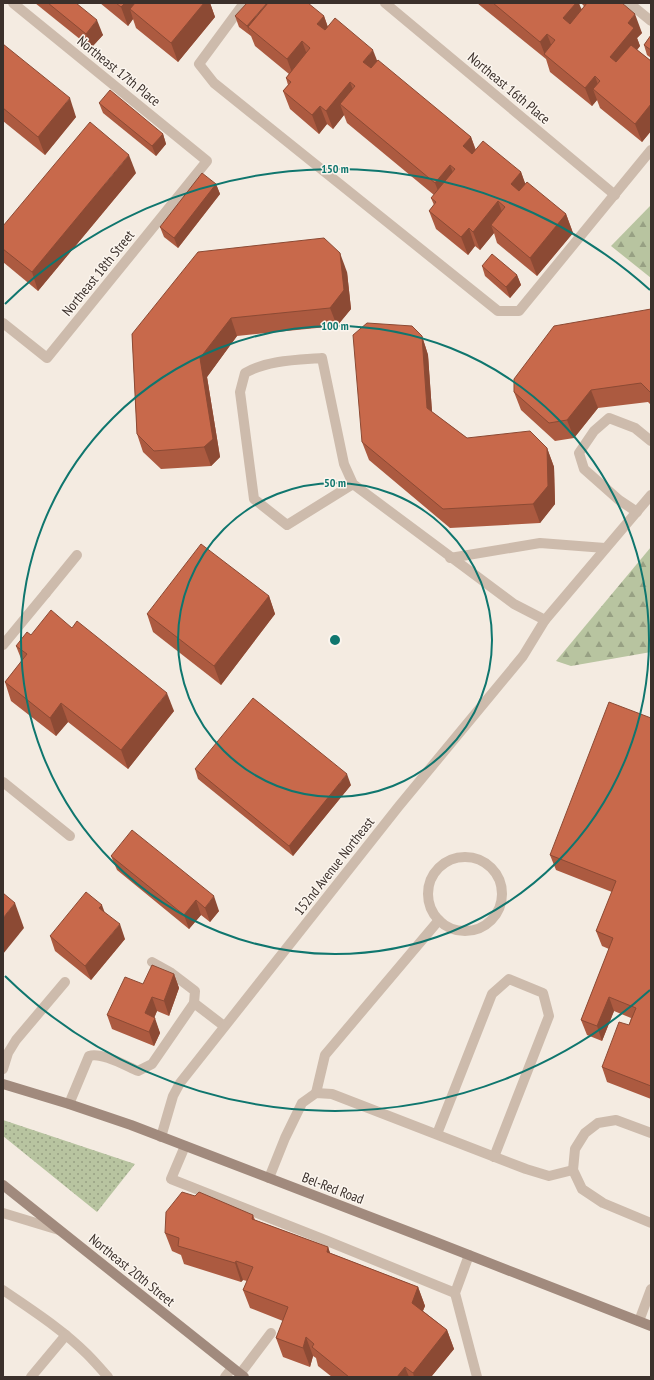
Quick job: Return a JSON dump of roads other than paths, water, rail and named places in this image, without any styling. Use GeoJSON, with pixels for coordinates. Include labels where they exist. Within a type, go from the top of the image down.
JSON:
{"type":"FeatureCollection","features":[{"type":"Feature","properties":{"kind":"main road","name":"Bel-Red Road"},"geometry":{"type":"LineString","coordinates":[[3,1084],[69,1104],[161,1137],[651,1326]]}},
{"type":"Feature","properties":{"kind":"main road","name":"Northeast 20th Street"},"geometry":{"type":"LineString","coordinates":[[3,1185],[242,1376]]}},
{"type":"Feature","properties":{"kind":"street","name":"Northeast 17th Place"},"geometry":{"type":"LineString","coordinates":[[13,3],[207,161]]}},
{"type":"Feature","properties":{"kind":"street"},"geometry":{"type":"LineString","coordinates":[[244,3],[200,64],[214,83],[498,311],[520,311],[651,150]]}},
{"type":"Feature","properties":{"kind":"street","name":"Northeast 16th Place"},"geometry":{"type":"LineString","coordinates":[[385,3],[615,195]]}},
{"type":"Feature","properties":{"kind":"street"},"geometry":{"type":"LineString","coordinates":[[630,3],[651,21]]}},
{"type":"Feature","properties":{"kind":"street","name":"Northeast 18th Street"},"geometry":{"type":"LineString","coordinates":[[3,323],[47,358],[207,161]]}},
{"type":"Feature","properties":{"kind":"street"},"geometry":{"type":"LineString","coordinates":[[353,484],[286,525],[254,499],[240,392],[245,373],[255,367],[322,358],[344,464],[353,484],[450,558],[514,604],[545,620]]}},
{"type":"Feature","properties":{"kind":"street"},"geometry":{"type":"LineString","coordinates":[[637,512],[619,500],[584,469],[579,453],[594,431],[609,418],[635,428],[651,441]]}},
{"type":"Feature","properties":{"kind":"street","name":"152nd Avenue Northeast"},"geometry":{"type":"LineString","coordinates":[[161,1137],[173,1096],[180,1083],[399,806],[523,656],[545,620],[651,495]]}},
{"type":"Feature","properties":{"kind":"street"},"geometry":{"type":"LineString","coordinates":[[450,558],[540,543],[605,548]]}},
{"type":"Feature","properties":{"kind":"street"},"geometry":{"type":"LineString","coordinates":[[3,645],[77,555]]}},
{"type":"Feature","properties":{"kind":"street"},"geometry":{"type":"LineString","coordinates":[[3,782],[70,836]]}},
{"type":"Feature","properties":{"kind":"street"},"geometry":{"type":"LineString","coordinates":[[464,857],[477,858],[488,864],[496,873],[501,884],[503,896],[500,908],[494,918],[484,926],[473,931],[461,931],[449,928],[439,920],[432,910],[428,898],[429,886],[441,865],[452,859],[464,857]]}},
{"type":"Feature","properties":{"kind":"street"},"geometry":{"type":"LineString","coordinates":[[316,1093],[325,1055],[439,920]]}},
{"type":"Feature","properties":{"kind":"street"},"geometry":{"type":"LineString","coordinates":[[69,1104],[89,1056],[94,1054],[101,1055],[138,1071],[152,1064],[194,1003],[195,991],[170,972],[152,962]]}},
{"type":"Feature","properties":{"kind":"street"},"geometry":{"type":"LineString","coordinates":[[437,1134],[492,994],[509,979],[543,992],[548,1016],[494,1157]]}},
{"type":"Feature","properties":{"kind":"street"},"geometry":{"type":"LineString","coordinates":[[3,1069],[8,1053],[16,1040],[65,982]]}},
{"type":"Feature","properties":{"kind":"street"},"geometry":{"type":"LineString","coordinates":[[194,1003],[224,1026]]}},
{"type":"Feature","properties":{"kind":"street"},"geometry":{"type":"LineString","coordinates":[[269,1178],[285,1138],[302,1103],[316,1093],[332,1094],[494,1157],[549,1176],[572,1170]]}},
{"type":"Feature","properties":{"kind":"street"},"geometry":{"type":"LineString","coordinates":[[651,1133],[616,1120],[598,1122],[586,1133],[575,1149],[572,1170],[582,1189],[603,1203],[651,1223]]}},
{"type":"Feature","properties":{"kind":"street"},"geometry":{"type":"LineString","coordinates":[[185,1146],[171,1179],[455,1293]]}},
{"type":"Feature","properties":{"kind":"street"},"geometry":{"type":"LineString","coordinates":[[3,1214],[60,1230]]}},
{"type":"Feature","properties":{"kind":"street"},"geometry":{"type":"LineString","coordinates":[[469,1255],[455,1293],[477,1377]]}},
{"type":"Feature","properties":{"kind":"street"},"geometry":{"type":"LineString","coordinates":[[639,1321],[651,1289]]}},
{"type":"Feature","properties":{"kind":"street"},"geometry":{"type":"LineString","coordinates":[[3,1290],[43,1317],[66,1335],[87,1354],[108,1377]]}},
{"type":"Feature","properties":{"kind":"street"},"geometry":{"type":"LineString","coordinates":[[242,1376],[271,1333]]}},
{"type":"Feature","properties":{"kind":"street"},"geometry":{"type":"LineString","coordinates":[[31,1377],[66,1335]]}},
{"type":"Feature","properties":{"kind":"street"},"geometry":{"type":"LineString","coordinates":[[225,1377],[232,1368]]}}]}
